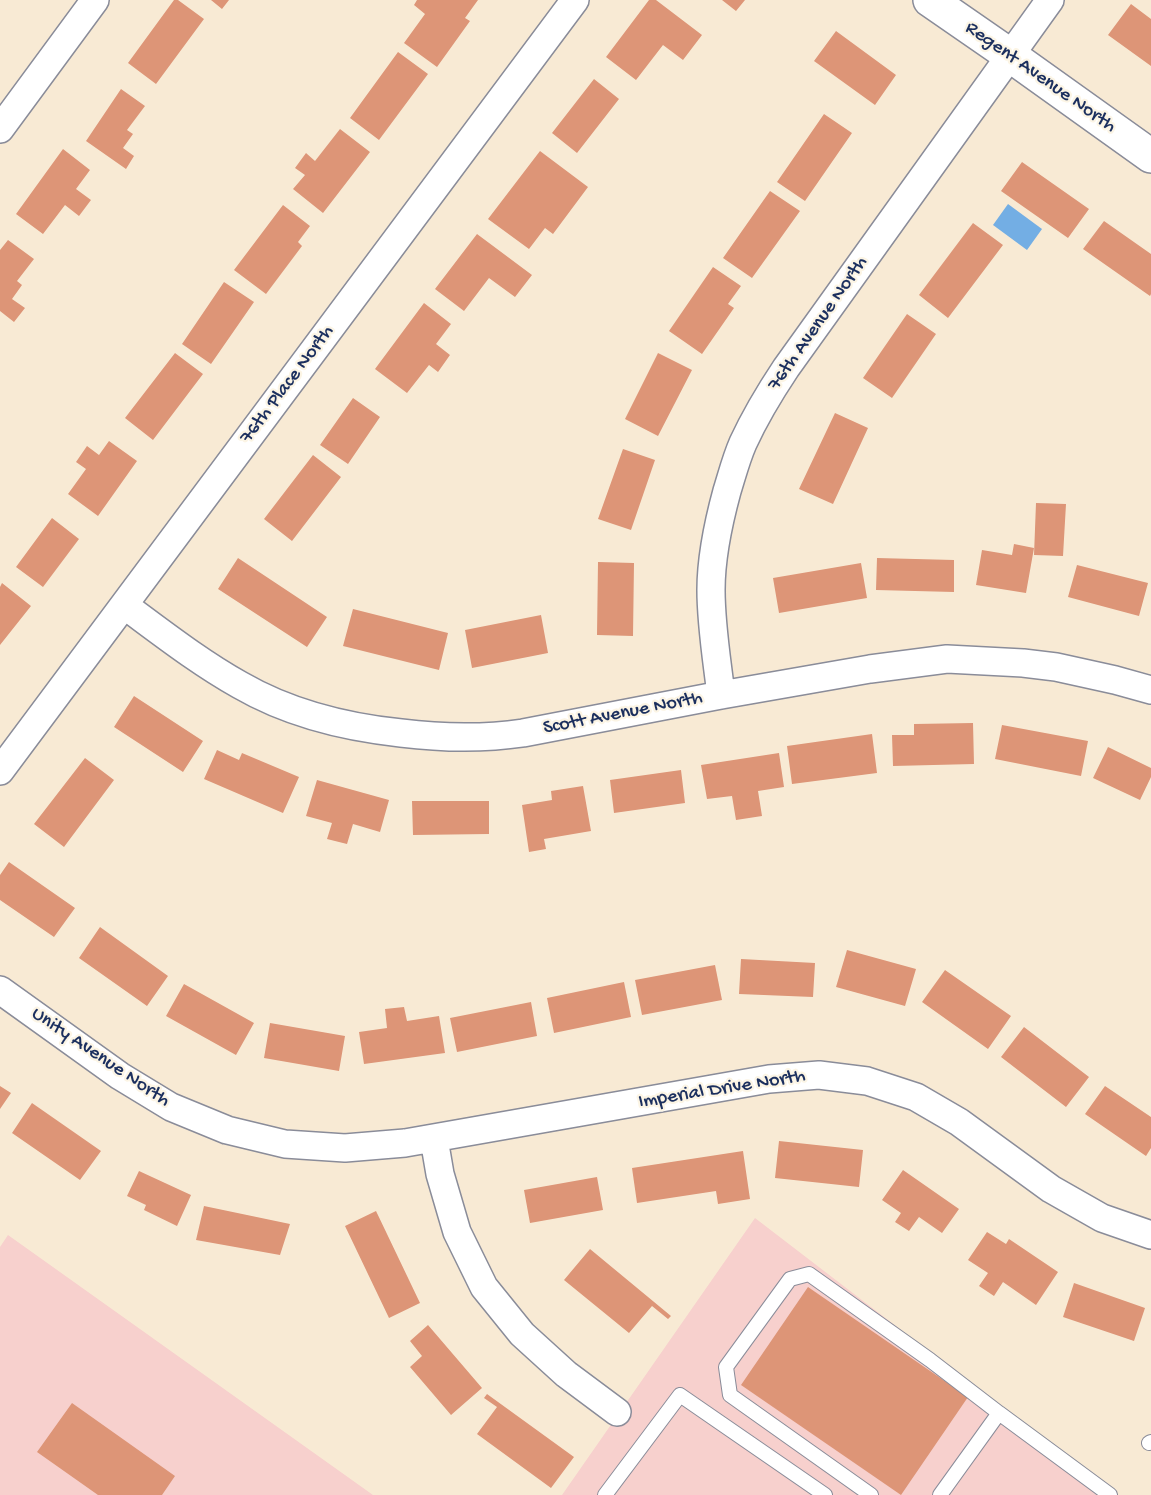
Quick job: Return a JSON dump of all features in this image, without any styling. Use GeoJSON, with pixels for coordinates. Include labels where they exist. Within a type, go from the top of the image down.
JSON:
{"type":"FeatureCollection","features":[{"type":"Feature","properties":{"kind":"street"},"geometry":{"type":"LineString","coordinates":[[0,129],[95,0]]}},
{"type":"Feature","properties":{"kind":"street","name":"76th Place North"},"geometry":{"type":"LineString","coordinates":[[0,771],[575,0]]}},
{"type":"Feature","properties":{"kind":"street","name":"Regent Avenue North"},"geometry":{"type":"LineString","coordinates":[[930,0],[1151,156]]}},
{"type":"Feature","properties":{"kind":"street","name":"76th Avenue North"},"geometry":{"type":"LineString","coordinates":[[721,695],[713,639],[712,563],[723,508],[742,446],[775,384],[1050,0]]}},
{"type":"Feature","properties":{"kind":"street","name":"Scott Avenue North"},"geometry":{"type":"LineString","coordinates":[[124,605],[241,686],[295,712],[361,728],[428,736],[497,737],[870,669],[947,659],[1056,667],[1151,690]]}},
{"type":"Feature","properties":{"kind":"street","name":"Unity Avenue North"},"geometry":{"type":"LineString","coordinates":[[0,990],[120,1076],[171,1107],[226,1130],[285,1144],[345,1148],[434,1138]]}},
{"type":"Feature","properties":{"kind":"street","name":"Imperial Drive North"},"geometry":{"type":"LineString","coordinates":[[434,1138],[769,1078],[819,1075],[858,1080],[916,1097],[959,1122],[1051,1189],[1102,1218],[1151,1235]]}},
{"type":"Feature","properties":{"kind":"street"},"geometry":{"type":"LineString","coordinates":[[434,1138],[440,1174],[457,1232],[484,1287],[522,1334],[566,1374],[617,1412]]}},
{"type":"Feature","properties":{"kind":"lane"},"geometry":{"type":"LineString","coordinates":[[872,1495],[730,1395],[726,1367],[790,1279],[809,1274],[930,1360],[1110,1495]]}},
{"type":"Feature","properties":{"kind":"lane"},"geometry":{"type":"LineString","coordinates":[[605,1495],[680,1395],[825,1495]]}},
{"type":"Feature","properties":{"kind":"lane"},"geometry":{"type":"LineString","coordinates":[[940,1495],[999,1413]]}},
{"type":"Feature","properties":{"kind":"shaded area"},"geometry":{"type":"Polygon","coordinates":[[[755,1218],[1116,1495],[562,1495],[755,1218]]]}},
{"type":"Feature","properties":{"kind":"shaded area"},"geometry":{"type":"Polygon","coordinates":[[[8,1235],[373,1495],[0,1495],[0,1247],[8,1235]]]}},
{"type":"Feature","properties":{"kind":"water"},"geometry":{"type":"Polygon","coordinates":[[[1008,204],[1042,229],[1027,250],[993,225],[1008,204]]]}},
{"type":"Feature","properties":{"kind":"building"},"geometry":{"type":"Polygon","coordinates":[[[174,0],[178,0],[204,19],[156,84],[128,63],[174,0]]]}},
{"type":"Feature","properties":{"kind":"building"},"geometry":{"type":"Polygon","coordinates":[[[211,0],[229,0],[222,9],[211,0]]]}},
{"type":"Feature","properties":{"kind":"building"},"geometry":{"type":"Polygon","coordinates":[[[417,0],[478,0],[465,18],[470,21],[437,67],[404,43],[425,14],[414,5],[417,0]]]}},
{"type":"Feature","properties":{"kind":"building"},"geometry":{"type":"Polygon","coordinates":[[[649,0],[656,0],[702,35],[683,60],[663,45],[636,80],[606,57],[649,0]]]}},
{"type":"Feature","properties":{"kind":"building"},"geometry":{"type":"Polygon","coordinates":[[[722,0],[745,0],[736,11],[722,0]]]}},
{"type":"Feature","properties":{"kind":"building"},"geometry":{"type":"Polygon","coordinates":[[[1131,4],[1151,19],[1151,66],[1108,35],[1131,4]]]}},
{"type":"Feature","properties":{"kind":"building"},"geometry":{"type":"Polygon","coordinates":[[[836,31],[896,75],[875,105],[814,61],[836,31]]]}},
{"type":"Feature","properties":{"kind":"building"},"geometry":{"type":"Polygon","coordinates":[[[398,52],[428,74],[379,140],[350,118],[398,52]]]}},
{"type":"Feature","properties":{"kind":"building"},"geometry":{"type":"Polygon","coordinates":[[[594,79],[619,99],[577,153],[552,133],[594,79]]]}},
{"type":"Feature","properties":{"kind":"building"},"geometry":{"type":"Polygon","coordinates":[[[121,89],[145,106],[127,130],[133,134],[123,148],[134,156],[126,169],[86,141],[121,89]]]}},
{"type":"Feature","properties":{"kind":"building"},"geometry":{"type":"Polygon","coordinates":[[[824,114],[852,133],[805,201],[777,182],[824,114]]]}},
{"type":"Feature","properties":{"kind":"building"},"geometry":{"type":"Polygon","coordinates":[[[340,129],[370,152],[323,213],[293,189],[305,175],[295,168],[306,153],[315,161],[340,129]]]}},
{"type":"Feature","properties":{"kind":"building"},"geometry":{"type":"Polygon","coordinates":[[[63,149],[90,170],[76,189],[91,200],[79,216],[65,205],[43,234],[16,214],[63,149]]]}},
{"type":"Feature","properties":{"kind":"building"},"geometry":{"type":"Polygon","coordinates":[[[540,151],[588,187],[553,234],[545,228],[529,249],[488,219],[540,151]]]}},
{"type":"Feature","properties":{"kind":"building"},"geometry":{"type":"Polygon","coordinates":[[[1022,162],[1089,209],[1068,238],[1001,191],[1022,162]]]}},
{"type":"Feature","properties":{"kind":"building"},"geometry":{"type":"Polygon","coordinates":[[[770,191],[800,211],[752,278],[723,258],[770,191]]]}},
{"type":"Feature","properties":{"kind":"building"},"geometry":{"type":"Polygon","coordinates":[[[283,205],[310,226],[298,242],[302,246],[266,294],[234,270],[283,205]]]}},
{"type":"Feature","properties":{"kind":"building"},"geometry":{"type":"Polygon","coordinates":[[[1104,221],[1151,254],[1150,296],[1083,249],[1104,221]]]}},
{"type":"Feature","properties":{"kind":"building"},"geometry":{"type":"Polygon","coordinates":[[[973,223],[1003,245],[948,318],[919,295],[973,223]]]}},
{"type":"Feature","properties":{"kind":"building"},"geometry":{"type":"Polygon","coordinates":[[[477,234],[532,275],[515,297],[489,278],[464,311],[435,289],[477,234]]]}},
{"type":"Feature","properties":{"kind":"building"},"geometry":{"type":"Polygon","coordinates":[[[8,240],[34,259],[17,281],[22,285],[12,299],[25,308],[14,322],[0,311],[0,250],[8,240]]]}},
{"type":"Feature","properties":{"kind":"building"},"geometry":{"type":"Polygon","coordinates":[[[713,267],[741,286],[728,304],[734,308],[702,354],[669,331],[713,267]]]}},
{"type":"Feature","properties":{"kind":"building"},"geometry":{"type":"Polygon","coordinates":[[[224,282],[254,302],[211,364],[182,344],[224,282]]]}},
{"type":"Feature","properties":{"kind":"building"},"geometry":{"type":"Polygon","coordinates":[[[424,303],[451,324],[436,344],[450,355],[438,372],[429,365],[407,393],[375,369],[424,303]]]}},
{"type":"Feature","properties":{"kind":"building"},"geometry":{"type":"Polygon","coordinates":[[[907,314],[936,334],[892,398],[863,378],[907,314]]]}},
{"type":"Feature","properties":{"kind":"building"},"geometry":{"type":"Polygon","coordinates":[[[175,353],[203,374],[153,440],[125,418],[175,353]]]}},
{"type":"Feature","properties":{"kind":"building"},"geometry":{"type":"Polygon","coordinates":[[[658,353],[692,370],[658,436],[625,419],[658,353]]]}},
{"type":"Feature","properties":{"kind":"building"},"geometry":{"type":"Polygon","coordinates":[[[353,398],[380,417],[348,464],[320,445],[353,398]]]}},
{"type":"Feature","properties":{"kind":"building"},"geometry":{"type":"Polygon","coordinates":[[[835,413],[868,428],[833,504],[799,489],[835,413]]]}},
{"type":"Feature","properties":{"kind":"building"},"geometry":{"type":"Polygon","coordinates":[[[109,441],[137,461],[98,516],[68,494],[86,469],[76,462],[87,446],[99,455],[109,441]]]}},
{"type":"Feature","properties":{"kind":"building"},"geometry":{"type":"Polygon","coordinates":[[[623,449],[655,460],[631,530],[598,519],[623,449]]]}},
{"type":"Feature","properties":{"kind":"building"},"geometry":{"type":"Polygon","coordinates":[[[313,455],[341,477],[292,541],[264,519],[313,455]]]}},
{"type":"Feature","properties":{"kind":"building"},"geometry":{"type":"Polygon","coordinates":[[[1036,503],[1066,504],[1063,556],[1034,555],[1036,503]]]}},
{"type":"Feature","properties":{"kind":"building"},"geometry":{"type":"Polygon","coordinates":[[[52,518],[79,539],[43,587],[16,567],[52,518]]]}},
{"type":"Feature","properties":{"kind":"building"},"geometry":{"type":"Polygon","coordinates":[[[1014,544],[1034,548],[1026,593],[976,585],[982,550],[1012,555],[1014,544]]]}},
{"type":"Feature","properties":{"kind":"building"},"geometry":{"type":"Polygon","coordinates":[[[238,558],[327,617],[307,647],[218,589],[238,558]]]}},
{"type":"Feature","properties":{"kind":"building"},"geometry":{"type":"Polygon","coordinates":[[[877,558],[954,560],[954,592],[876,590],[877,558]]]}},
{"type":"Feature","properties":{"kind":"building"},"geometry":{"type":"Polygon","coordinates":[[[598,562],[634,563],[633,636],[597,635],[598,562]]]}},
{"type":"Feature","properties":{"kind":"building"},"geometry":{"type":"Polygon","coordinates":[[[861,563],[867,598],[779,613],[773,578],[861,563]]]}},
{"type":"Feature","properties":{"kind":"building"},"geometry":{"type":"Polygon","coordinates":[[[1077,565],[1148,583],[1139,616],[1068,597],[1077,565]]]}},
{"type":"Feature","properties":{"kind":"building"},"geometry":{"type":"Polygon","coordinates":[[[2,583],[31,606],[0,645],[0,587],[2,583]]]}},
{"type":"Feature","properties":{"kind":"building"},"geometry":{"type":"Polygon","coordinates":[[[353,609],[448,633],[439,670],[343,646],[353,609]]]}},
{"type":"Feature","properties":{"kind":"building"},"geometry":{"type":"Polygon","coordinates":[[[541,615],[548,653],[472,668],[465,630],[541,615]]]}},
{"type":"Feature","properties":{"kind":"building"},"geometry":{"type":"Polygon","coordinates":[[[134,696],[203,741],[183,772],[114,727],[134,696]]]}},
{"type":"Feature","properties":{"kind":"building"},"geometry":{"type":"Polygon","coordinates":[[[973,723],[974,764],[893,766],[892,735],[914,735],[914,724],[973,723]]]}},
{"type":"Feature","properties":{"kind":"building"},"geometry":{"type":"Polygon","coordinates":[[[1002,725],[1088,741],[1081,776],[995,759],[1002,725]]]}},
{"type":"Feature","properties":{"kind":"building"},"geometry":{"type":"Polygon","coordinates":[[[872,734],[877,773],[792,784],[787,746],[872,734]]]}},
{"type":"Feature","properties":{"kind":"building"},"geometry":{"type":"Polygon","coordinates":[[[1108,747],[1151,768],[1151,777],[1140,800],[1093,778],[1108,747]]]}},
{"type":"Feature","properties":{"kind":"building"},"geometry":{"type":"Polygon","coordinates":[[[217,750],[239,760],[242,753],[299,777],[283,813],[204,779],[217,750]]]}},
{"type":"Feature","properties":{"kind":"building"},"geometry":{"type":"Polygon","coordinates":[[[779,753],[784,787],[758,791],[762,816],[736,820],[732,796],[707,799],[701,765],[779,753]]]}},
{"type":"Feature","properties":{"kind":"building"},"geometry":{"type":"Polygon","coordinates":[[[85,758],[114,780],[64,847],[34,824],[85,758]]]}},
{"type":"Feature","properties":{"kind":"building"},"geometry":{"type":"Polygon","coordinates":[[[681,770],[685,803],[614,813],[610,780],[681,770]]]}},
{"type":"Feature","properties":{"kind":"building"},"geometry":{"type":"Polygon","coordinates":[[[317,780],[389,800],[380,832],[353,824],[347,844],[327,839],[332,823],[306,816],[317,780]]]}},
{"type":"Feature","properties":{"kind":"building"},"geometry":{"type":"Polygon","coordinates":[[[583,786],[591,831],[544,839],[546,849],[529,852],[522,805],[552,800],[551,791],[583,786]]]}},
{"type":"Feature","properties":{"kind":"building"},"geometry":{"type":"Polygon","coordinates":[[[412,801],[489,801],[489,834],[413,835],[412,801]]]}},
{"type":"Feature","properties":{"kind":"building"},"geometry":{"type":"Polygon","coordinates":[[[9,862],[75,908],[54,937],[0,900],[0,875],[9,862]]]}},
{"type":"Feature","properties":{"kind":"building"},"geometry":{"type":"Polygon","coordinates":[[[100,927],[168,976],[147,1006],[79,958],[100,927]]]}},
{"type":"Feature","properties":{"kind":"building"},"geometry":{"type":"Polygon","coordinates":[[[847,950],[916,969],[905,1006],[836,987],[847,950]]]}},
{"type":"Feature","properties":{"kind":"building"},"geometry":{"type":"Polygon","coordinates":[[[741,959],[815,963],[813,997],[739,994],[741,959]]]}},
{"type":"Feature","properties":{"kind":"building"},"geometry":{"type":"Polygon","coordinates":[[[715,965],[722,1000],[642,1015],[635,980],[715,965]]]}},
{"type":"Feature","properties":{"kind":"building"},"geometry":{"type":"Polygon","coordinates":[[[945,970],[1011,1016],[988,1049],[922,1002],[945,970]]]}},
{"type":"Feature","properties":{"kind":"building"},"geometry":{"type":"Polygon","coordinates":[[[624,982],[631,1017],[554,1033],[547,998],[624,982]]]}},
{"type":"Feature","properties":{"kind":"building"},"geometry":{"type":"Polygon","coordinates":[[[184,984],[254,1023],[236,1055],[166,1016],[184,984]]]}},
{"type":"Feature","properties":{"kind":"building"},"geometry":{"type":"Polygon","coordinates":[[[531,1002],[537,1036],[457,1052],[450,1018],[531,1002]]]}},
{"type":"Feature","properties":{"kind":"building"},"geometry":{"type":"Polygon","coordinates":[[[404,1007],[407,1021],[439,1016],[445,1053],[364,1064],[359,1032],[387,1028],[385,1009],[404,1007]]]}},
{"type":"Feature","properties":{"kind":"building"},"geometry":{"type":"Polygon","coordinates":[[[270,1023],[345,1036],[339,1071],[264,1058],[270,1023]]]}},
{"type":"Feature","properties":{"kind":"building"},"geometry":{"type":"Polygon","coordinates":[[[1024,1027],[1089,1077],[1066,1107],[1001,1057],[1024,1027]]]}},
{"type":"Feature","properties":{"kind":"building"},"geometry":{"type":"Polygon","coordinates":[[[0,1086],[11,1093],[0,1109],[0,1086]]]}},
{"type":"Feature","properties":{"kind":"building"},"geometry":{"type":"Polygon","coordinates":[[[1105,1086],[1151,1117],[1151,1148],[1146,1156],[1085,1114],[1105,1086]]]}},
{"type":"Feature","properties":{"kind":"building"},"geometry":{"type":"Polygon","coordinates":[[[32,1103],[101,1151],[80,1180],[12,1133],[32,1103]]]}},
{"type":"Feature","properties":{"kind":"building"},"geometry":{"type":"Polygon","coordinates":[[[779,1141],[863,1150],[859,1187],[775,1178],[779,1141]]]}},
{"type":"Feature","properties":{"kind":"building"},"geometry":{"type":"Polygon","coordinates":[[[743,1151],[750,1199],[718,1204],[716,1191],[637,1203],[632,1168],[743,1151]]]}},
{"type":"Feature","properties":{"kind":"building"},"geometry":{"type":"Polygon","coordinates":[[[903,1170],[959,1209],[942,1233],[919,1217],[909,1231],[895,1222],[901,1213],[882,1200],[903,1170]]]}},
{"type":"Feature","properties":{"kind":"building"},"geometry":{"type":"Polygon","coordinates":[[[139,1171],[191,1195],[177,1226],[144,1210],[146,1205],[127,1196],[139,1171]]]}},
{"type":"Feature","properties":{"kind":"building"},"geometry":{"type":"Polygon","coordinates":[[[597,1177],[603,1210],[530,1223],[524,1190],[597,1177]]]}},
{"type":"Feature","properties":{"kind":"building"},"geometry":{"type":"Polygon","coordinates":[[[204,1206],[290,1224],[280,1255],[196,1240],[204,1206]]]}},
{"type":"Feature","properties":{"kind":"building"},"geometry":{"type":"Polygon","coordinates":[[[376,1211],[420,1303],[389,1318],[345,1226],[376,1211]]]}},
{"type":"Feature","properties":{"kind":"building"},"geometry":{"type":"Polygon","coordinates":[[[987,1232],[1006,1244],[1009,1239],[1058,1272],[1036,1305],[1003,1282],[994,1296],[979,1286],[988,1273],[968,1260],[987,1232]]]}},
{"type":"Feature","properties":{"kind":"building"},"geometry":{"type":"Polygon","coordinates":[[[590,1249],[671,1316],[668,1319],[652,1306],[629,1333],[564,1280],[590,1249]]]}},
{"type":"Feature","properties":{"kind":"building"},"geometry":{"type":"Polygon","coordinates":[[[1074,1283],[1145,1308],[1134,1341],[1063,1317],[1074,1283]]]}},
{"type":"Feature","properties":{"kind":"building"},"geometry":{"type":"Polygon","coordinates":[[[808,1287],[968,1397],[901,1495],[741,1385],[808,1287]]]}},
{"type":"Feature","properties":{"kind":"building"},"geometry":{"type":"Polygon","coordinates":[[[428,1325],[482,1388],[451,1415],[410,1367],[422,1356],[410,1341],[428,1325]]]}},
{"type":"Feature","properties":{"kind":"building"},"geometry":{"type":"Polygon","coordinates":[[[487,1394],[574,1457],[551,1488],[477,1434],[497,1407],[484,1398],[487,1394]]]}},
{"type":"Feature","properties":{"kind":"building"},"geometry":{"type":"Polygon","coordinates":[[[72,1403],[175,1476],[162,1495],[98,1495],[37,1452],[72,1403]]]}}]}
